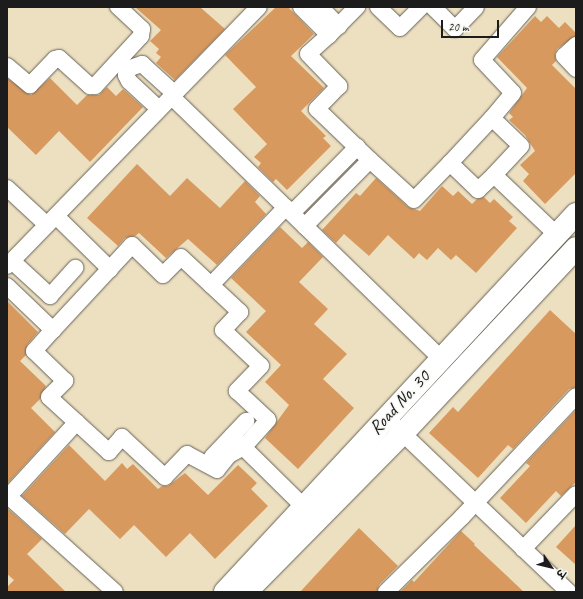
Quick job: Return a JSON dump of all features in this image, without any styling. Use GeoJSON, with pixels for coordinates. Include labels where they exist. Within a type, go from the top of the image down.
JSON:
{"type":"FeatureCollection","features":[{"type":"Feature","properties":{"kind":"street"},"geometry":{"type":"LineString","coordinates":[[118,7],[142,32],[126,63],[126,75],[129,81],[159,109]]}},
{"type":"Feature","properties":{"kind":"street"},"geometry":{"type":"LineString","coordinates":[[76,268],[50,296],[10,264],[173,94],[259,7]]}},
{"type":"Feature","properties":{"kind":"street"},"geometry":{"type":"LineString","coordinates":[[301,7],[334,31]]}},
{"type":"Feature","properties":{"kind":"street"},"geometry":{"type":"LineString","coordinates":[[320,7],[334,31]]}},
{"type":"Feature","properties":{"kind":"street"},"geometry":{"type":"LineString","coordinates":[[357,7],[334,31],[308,54],[339,86],[317,109],[414,200],[513,94],[482,60],[528,7]]}},
{"type":"Feature","properties":{"kind":"street"},"geometry":{"type":"LineString","coordinates":[[378,7],[400,28],[421,7]]}},
{"type":"Feature","properties":{"kind":"street"},"geometry":{"type":"LineString","coordinates":[[432,7],[456,28],[476,7]]}},
{"type":"Feature","properties":{"kind":"street"},"geometry":{"type":"LineString","coordinates":[[576,45],[564,56],[576,69]]}},
{"type":"Feature","properties":{"kind":"street"},"geometry":{"type":"LineString","coordinates":[[7,66],[30,85],[57,58],[92,86],[126,63],[142,64],[441,359]]}},
{"type":"Feature","properties":{"kind":"street"},"geometry":{"type":"LineString","coordinates":[[450,163],[478,190],[494,175],[520,146],[492,118]]}},
{"type":"Feature","properties":{"kind":"street"},"geometry":{"type":"LineString","coordinates":[[211,285],[357,147]]}},
{"type":"Feature","properties":{"kind":"street"},"geometry":{"type":"LineString","coordinates":[[305,226],[370,160]]}},
{"type":"Feature","properties":{"kind":"street"},"geometry":{"type":"LineString","coordinates":[[494,175],[569,226]]}},
{"type":"Feature","properties":{"kind":"street"},"geometry":{"type":"LineString","coordinates":[[7,188],[51,221],[110,269]]}},
{"type":"Feature","properties":{"kind":"street","name":"Road No. 30"},"geometry":{"type":"LineString","coordinates":[[225,592],[441,359],[569,226]]}},
{"type":"Feature","properties":{"kind":"street"},"geometry":{"type":"LineString","coordinates":[[132,245],[163,275],[181,257],[240,312],[223,330],[261,366],[237,391],[268,420],[244,447],[229,455],[216,470],[187,454],[166,477],[122,437],[110,452],[48,397],[65,381],[34,351],[110,269],[132,245]]}},
{"type":"Feature","properties":{"kind":"street","name":"Road No. 30"},"geometry":{"type":"LineString","coordinates":[[246,592],[403,433],[576,248]]}},
{"type":"Feature","properties":{"kind":"street"},"geometry":{"type":"LineString","coordinates":[[7,286],[53,330]]}},
{"type":"Feature","properties":{"kind":"street"},"geometry":{"type":"LineString","coordinates":[[386,592],[476,502],[576,396]]}},
{"type":"Feature","properties":{"kind":"street"},"geometry":{"type":"LineString","coordinates":[[386,418],[476,502],[568,592]]}},
{"type":"Feature","properties":{"kind":"street"},"geometry":{"type":"LineString","coordinates":[[212,457],[246,421]]}},
{"type":"Feature","properties":{"kind":"street"},"geometry":{"type":"LineString","coordinates":[[77,422],[7,496],[115,592]]}},
{"type":"Feature","properties":{"kind":"street"},"geometry":{"type":"LineString","coordinates":[[232,436],[304,507]]}},
{"type":"Feature","properties":{"kind":"street"},"geometry":{"type":"LineString","coordinates":[[523,549],[576,494]]}},
{"type":"Feature","properties":{"kind":"building"},"geometry":{"type":"Polygon","coordinates":[[[135,7],[200,7],[225,29],[175,80],[156,63],[161,57],[156,53],[159,49],[150,41],[161,30],[135,7]]]}},
{"type":"Feature","properties":{"kind":"building"},"geometry":{"type":"Polygon","coordinates":[[[276,7],[288,7],[314,34],[291,56],[324,88],[301,111],[326,136],[323,138],[331,146],[287,190],[276,179],[273,182],[258,167],[261,163],[254,157],[267,144],[233,109],[256,87],[225,55],[276,7]]]}},
{"type":"Feature","properties":{"kind":"building"},"geometry":{"type":"Polygon","coordinates":[[[535,16],[541,22],[547,16],[559,28],[565,22],[576,33],[576,36],[557,49],[555,54],[556,61],[552,65],[576,89],[576,173],[545,204],[523,181],[529,174],[520,165],[535,151],[525,135],[509,120],[513,117],[509,113],[527,88],[497,57],[535,16]]]}},
{"type":"Feature","properties":{"kind":"building"},"geometry":{"type":"Polygon","coordinates":[[[7,78],[31,95],[50,78],[77,105],[87,95],[99,95],[107,87],[116,96],[123,89],[143,107],[90,162],[59,131],[36,155],[7,127],[7,78]]]}},
{"type":"Feature","properties":{"kind":"building"},"geometry":{"type":"Polygon","coordinates":[[[137,164],[170,196],[187,178],[220,208],[245,181],[260,196],[255,202],[266,214],[217,265],[188,239],[166,258],[139,233],[135,236],[125,238],[118,246],[87,218],[137,164]]]}},
{"type":"Feature","properties":{"kind":"building"},"geometry":{"type":"Polygon","coordinates":[[[376,178],[408,207],[420,211],[442,186],[453,196],[458,191],[472,204],[477,199],[484,197],[490,203],[494,199],[513,217],[509,221],[517,228],[476,273],[456,255],[451,260],[438,248],[427,260],[419,253],[414,259],[388,235],[369,256],[344,234],[336,243],[322,230],[356,193],[360,196],[376,178]]]}},
{"type":"Feature","properties":{"kind":"building"},"geometry":{"type":"Polygon","coordinates":[[[280,227],[302,248],[308,242],[323,257],[299,282],[328,309],[314,324],[347,354],[323,379],[354,408],[298,469],[265,438],[289,405],[265,382],[281,365],[246,332],[266,311],[231,278],[280,227]]]}},
{"type":"Feature","properties":{"kind":"building"},"geometry":{"type":"Polygon","coordinates":[[[7,301],[38,332],[27,345],[26,355],[20,361],[46,386],[40,399],[31,408],[55,432],[7,484],[7,301]]]}},
{"type":"Feature","properties":{"kind":"building"},"geometry":{"type":"Polygon","coordinates":[[[550,310],[576,334],[576,387],[569,389],[513,449],[508,445],[478,478],[429,433],[453,407],[458,412],[550,310]]]}},
{"type":"Feature","properties":{"kind":"building"},"geometry":{"type":"Polygon","coordinates":[[[576,410],[576,482],[561,496],[556,491],[526,523],[500,498],[530,466],[526,463],[576,410]]]}},
{"type":"Feature","properties":{"kind":"building"},"geometry":{"type":"Polygon","coordinates":[[[69,445],[105,481],[122,463],[127,469],[133,464],[158,489],[162,486],[168,486],[185,473],[208,495],[238,465],[257,483],[251,489],[268,506],[215,559],[190,533],[166,557],[134,525],[120,539],[89,509],[65,534],[22,496],[69,445]]]}},
{"type":"Feature","properties":{"kind":"building"},"geometry":{"type":"Polygon","coordinates":[[[7,508],[42,539],[27,554],[66,592],[7,592],[7,587],[14,580],[7,574],[7,508]]]}},
{"type":"Feature","properties":{"kind":"building"},"geometry":{"type":"Polygon","coordinates":[[[576,525],[576,565],[556,547],[576,525]]]}},
{"type":"Feature","properties":{"kind":"building"},"geometry":{"type":"Polygon","coordinates":[[[359,528],[398,566],[379,585],[377,592],[300,592],[359,528]]]}},
{"type":"Feature","properties":{"kind":"building"},"geometry":{"type":"Polygon","coordinates":[[[461,531],[524,592],[400,592],[412,580],[414,582],[461,531]]]}}]}
